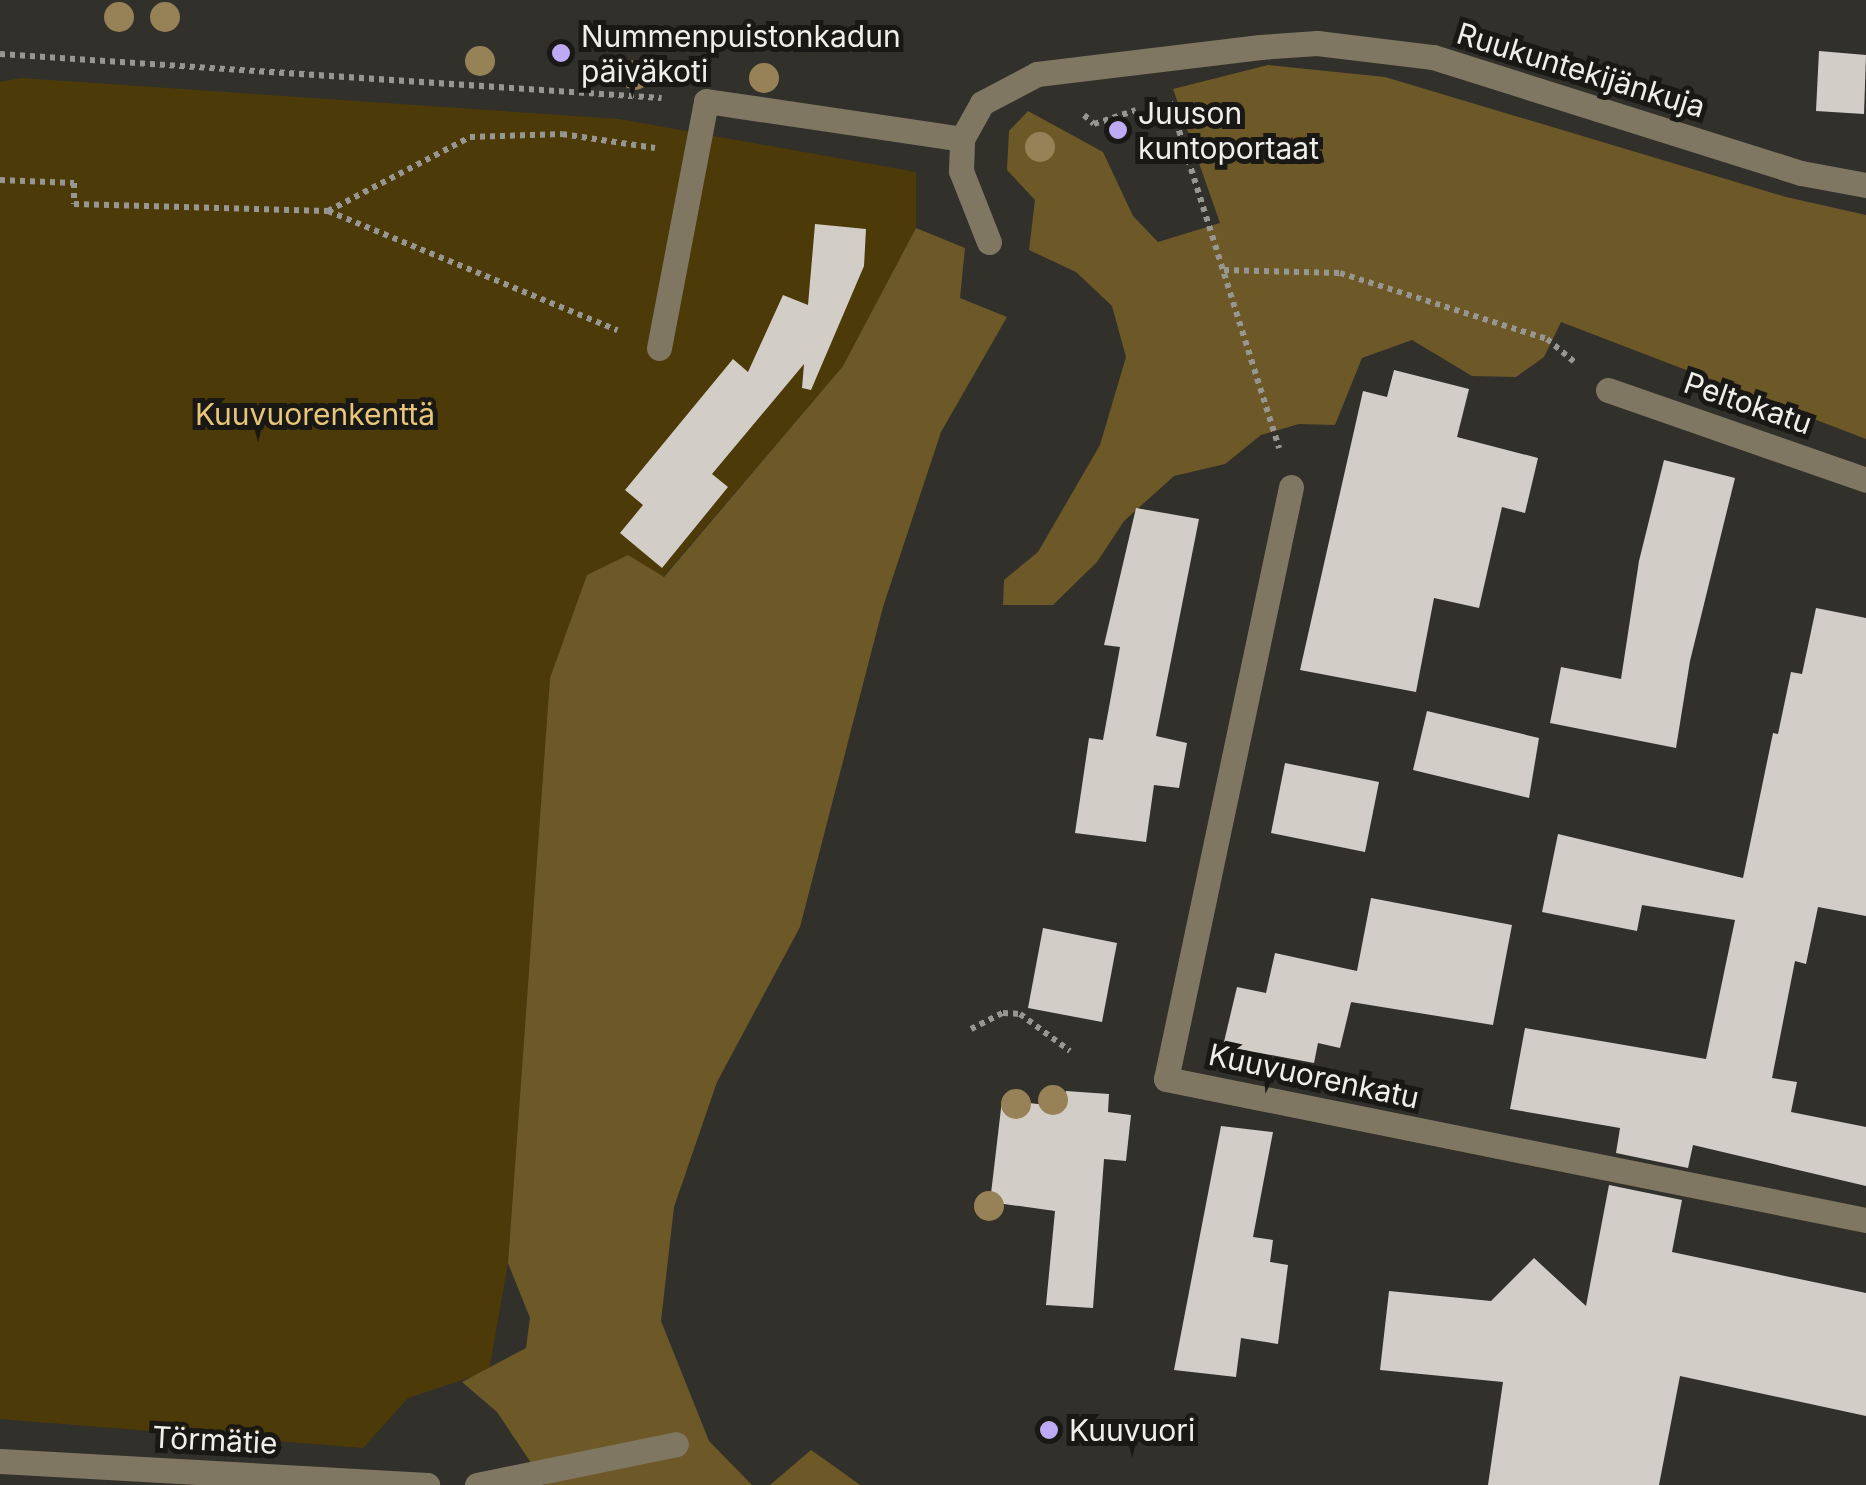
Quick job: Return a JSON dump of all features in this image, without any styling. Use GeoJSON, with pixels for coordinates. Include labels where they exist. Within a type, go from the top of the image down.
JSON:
{"type":"FeatureCollection","features":[{"type":"Feature","properties":{"kind":"street","name":"Ruukuntekijänkuja"},"geometry":{"type":"LineString","coordinates":[[962,139],[982,103],[1037,74],[1260,46],[1362,46],[1433,57],[1801,173],[1866,185]]}},
{"type":"Feature","properties":{"kind":"street"},"geometry":{"type":"LineString","coordinates":[[660,348],[706,101],[962,139],[961,171],[989,242]]}},
{"type":"Feature","properties":{"kind":"street","name":"Peltokatu"},"geometry":{"type":"LineString","coordinates":[[1608,390],[1866,480]]}},
{"type":"Feature","properties":{"kind":"street","name":"Kuuvuorenkatu"},"geometry":{"type":"LineString","coordinates":[[1291,487],[1166,1079],[1866,1220]]}},
{"type":"Feature","properties":{"kind":"street"},"geometry":{"type":"LineString","coordinates":[[476,1485],[676,1444]]}},
{"type":"Feature","properties":{"kind":"street","name":"Törmätie"},"geometry":{"type":"LineString","coordinates":[[0,1461],[427,1485]]}},
{"type":"Feature","properties":{"kind":"path"},"geometry":{"type":"LineString","coordinates":[[0,54],[706,101]]}},
{"type":"Feature","properties":{"kind":"path"},"geometry":{"type":"LineString","coordinates":[[1119,115],[1169,99],[1276,439]]}},
{"type":"Feature","properties":{"kind":"path"},"geometry":{"type":"LineString","coordinates":[[328,211],[470,137],[562,134],[696,154]]}},
{"type":"Feature","properties":{"kind":"path"},"geometry":{"type":"LineString","coordinates":[[0,180],[74,183],[74,204],[328,211],[660,348]]}},
{"type":"Feature","properties":{"kind":"path"},"geometry":{"type":"LineString","coordinates":[[1224,270],[1340,273],[1546,339],[1608,390]]}},
{"type":"Feature","properties":{"kind":"path"},"geometry":{"type":"LineString","coordinates":[[972,1029],[1003,1013],[1020,1014],[1070,1051]]}},
{"type":"Feature","properties":{"kind":"green space","name":"Kuuvuorenkenttä"},"geometry":{"type":"Polygon","coordinates":[[[21,78],[619,119],[916,172],[916,228],[843,366],[663,577],[550,678],[508,1263],[489,1371],[408,1398],[363,1448],[0,1419],[0,82],[21,78]]]}},
{"type":"Feature","properties":{"kind":"shaded area"},"geometry":{"type":"Polygon","coordinates":[[[1268,65],[1385,77],[1786,197],[1866,215],[1866,439],[1561,322],[1544,357],[1516,377],[1472,376],[1412,340],[1362,358],[1335,425],[1299,424],[1261,435],[1225,464],[1174,476],[1124,521],[1097,562],[1053,605],[1003,605],[1004,580],[1038,552],[1100,445],[1126,357],[1112,306],[1076,272],[1029,250],[1035,200],[1007,170],[1009,131],[1028,111],[1103,152],[1133,216],[1158,242],[1220,223],[1173,89],[1268,65]]]}},
{"type":"Feature","properties":{"kind":"shaded area"},"geometry":{"type":"Polygon","coordinates":[[[916,228],[965,248],[960,298],[1007,317],[941,432],[883,607],[800,927],[717,1082],[674,1207],[661,1321],[709,1441],[752,1485],[546,1485],[497,1412],[462,1382],[526,1348],[530,1318],[508,1263],[550,678],[587,575],[628,555],[664,577],[843,366],[916,228]]]}},
{"type":"Feature","properties":{"kind":"shaded area"},"geometry":{"type":"Polygon","coordinates":[[[811,1450],[838,1469],[860,1485],[770,1485],[811,1450]]]}},
{"type":"Feature","properties":{"kind":"building"},"geometry":{"type":"Polygon","coordinates":[[[1819,51],[1866,55],[1864,114],[1816,111],[1819,51]]]}},
{"type":"Feature","properties":{"kind":"building"},"geometry":{"type":"Polygon","coordinates":[[[815,224],[866,229],[864,266],[811,390],[802,388],[804,364],[712,474],[728,487],[662,568],[620,533],[643,505],[625,490],[733,359],[748,372],[783,295],[808,305],[815,224]]]}},
{"type":"Feature","properties":{"kind":"building"},"geometry":{"type":"Polygon","coordinates":[[[1394,370],[1469,389],[1457,437],[1538,458],[1525,513],[1502,507],[1479,608],[1434,598],[1416,692],[1300,670],[1363,391],[1387,397],[1394,370]]]}},
{"type":"Feature","properties":{"kind":"building"},"geometry":{"type":"Polygon","coordinates":[[[1664,460],[1735,478],[1690,661],[1676,748],[1550,723],[1561,667],[1621,679],[1639,561],[1664,460]]]}},
{"type":"Feature","properties":{"kind":"building"},"geometry":{"type":"Polygon","coordinates":[[[1136,508],[1199,519],[1156,736],[1187,743],[1179,788],[1154,785],[1146,842],[1075,833],[1089,738],[1103,740],[1120,647],[1104,645],[1136,508]]]}},
{"type":"Feature","properties":{"kind":"building"},"geometry":{"type":"Polygon","coordinates":[[[1816,608],[1866,618],[1866,916],[1818,907],[1806,964],[1795,961],[1772,1078],[1797,1082],[1791,1112],[1866,1127],[1866,1186],[1693,1145],[1688,1168],[1616,1153],[1620,1128],[1510,1109],[1525,1028],[1706,1059],[1735,920],[1642,905],[1637,931],[1542,912],[1558,834],[1743,878],[1773,733],[1778,734],[1791,672],[1802,674],[1816,608]]]}},
{"type":"Feature","properties":{"kind":"building"},"geometry":{"type":"Polygon","coordinates":[[[1427,711],[1539,738],[1529,798],[1413,770],[1427,711]]]}},
{"type":"Feature","properties":{"kind":"building"},"geometry":{"type":"Polygon","coordinates":[[[1285,763],[1379,782],[1365,852],[1271,833],[1285,763]]]}},
{"type":"Feature","properties":{"kind":"building"},"geometry":{"type":"Polygon","coordinates":[[[1371,898],[1512,925],[1493,1025],[1351,1002],[1340,1048],[1318,1043],[1314,1063],[1223,1046],[1237,987],[1266,993],[1275,953],[1357,971],[1371,898]]]}},
{"type":"Feature","properties":{"kind":"building"},"geometry":{"type":"Polygon","coordinates":[[[1043,928],[1117,943],[1102,1022],[1028,1008],[1043,928]]]}},
{"type":"Feature","properties":{"kind":"building"},"geometry":{"type":"Polygon","coordinates":[[[1066,1091],[1109,1094],[1108,1112],[1131,1115],[1126,1161],[1104,1159],[1093,1308],[1046,1305],[1055,1211],[990,1202],[1002,1100],[1064,1107],[1066,1091]]]}},
{"type":"Feature","properties":{"kind":"building"},"geometry":{"type":"Polygon","coordinates":[[[1221,1126],[1273,1132],[1253,1237],[1273,1240],[1270,1262],[1288,1265],[1278,1344],[1241,1338],[1236,1377],[1174,1370],[1221,1126]]]}},
{"type":"Feature","properties":{"kind":"building"},"geometry":{"type":"Polygon","coordinates":[[[1609,1185],[1682,1200],[1672,1252],[1866,1293],[1866,1416],[1680,1376],[1659,1485],[1488,1485],[1503,1382],[1380,1370],[1389,1291],[1491,1301],[1534,1258],[1586,1306],[1609,1185]]]}},
{"type":"Feature","properties":{"kind":"place","name":"Nummenpuistonkadun päiväkoti"},"geometry":{"type":"Point","coordinates":[561,53]}},
{"type":"Feature","properties":{"kind":"place","name":"Juuson kuntoportaat"},"geometry":{"type":"Point","coordinates":[1118,130]}},
{"type":"Feature","properties":{"kind":"place","name":"Kuuvuori"},"geometry":{"type":"Point","coordinates":[1049,1430]}}]}
